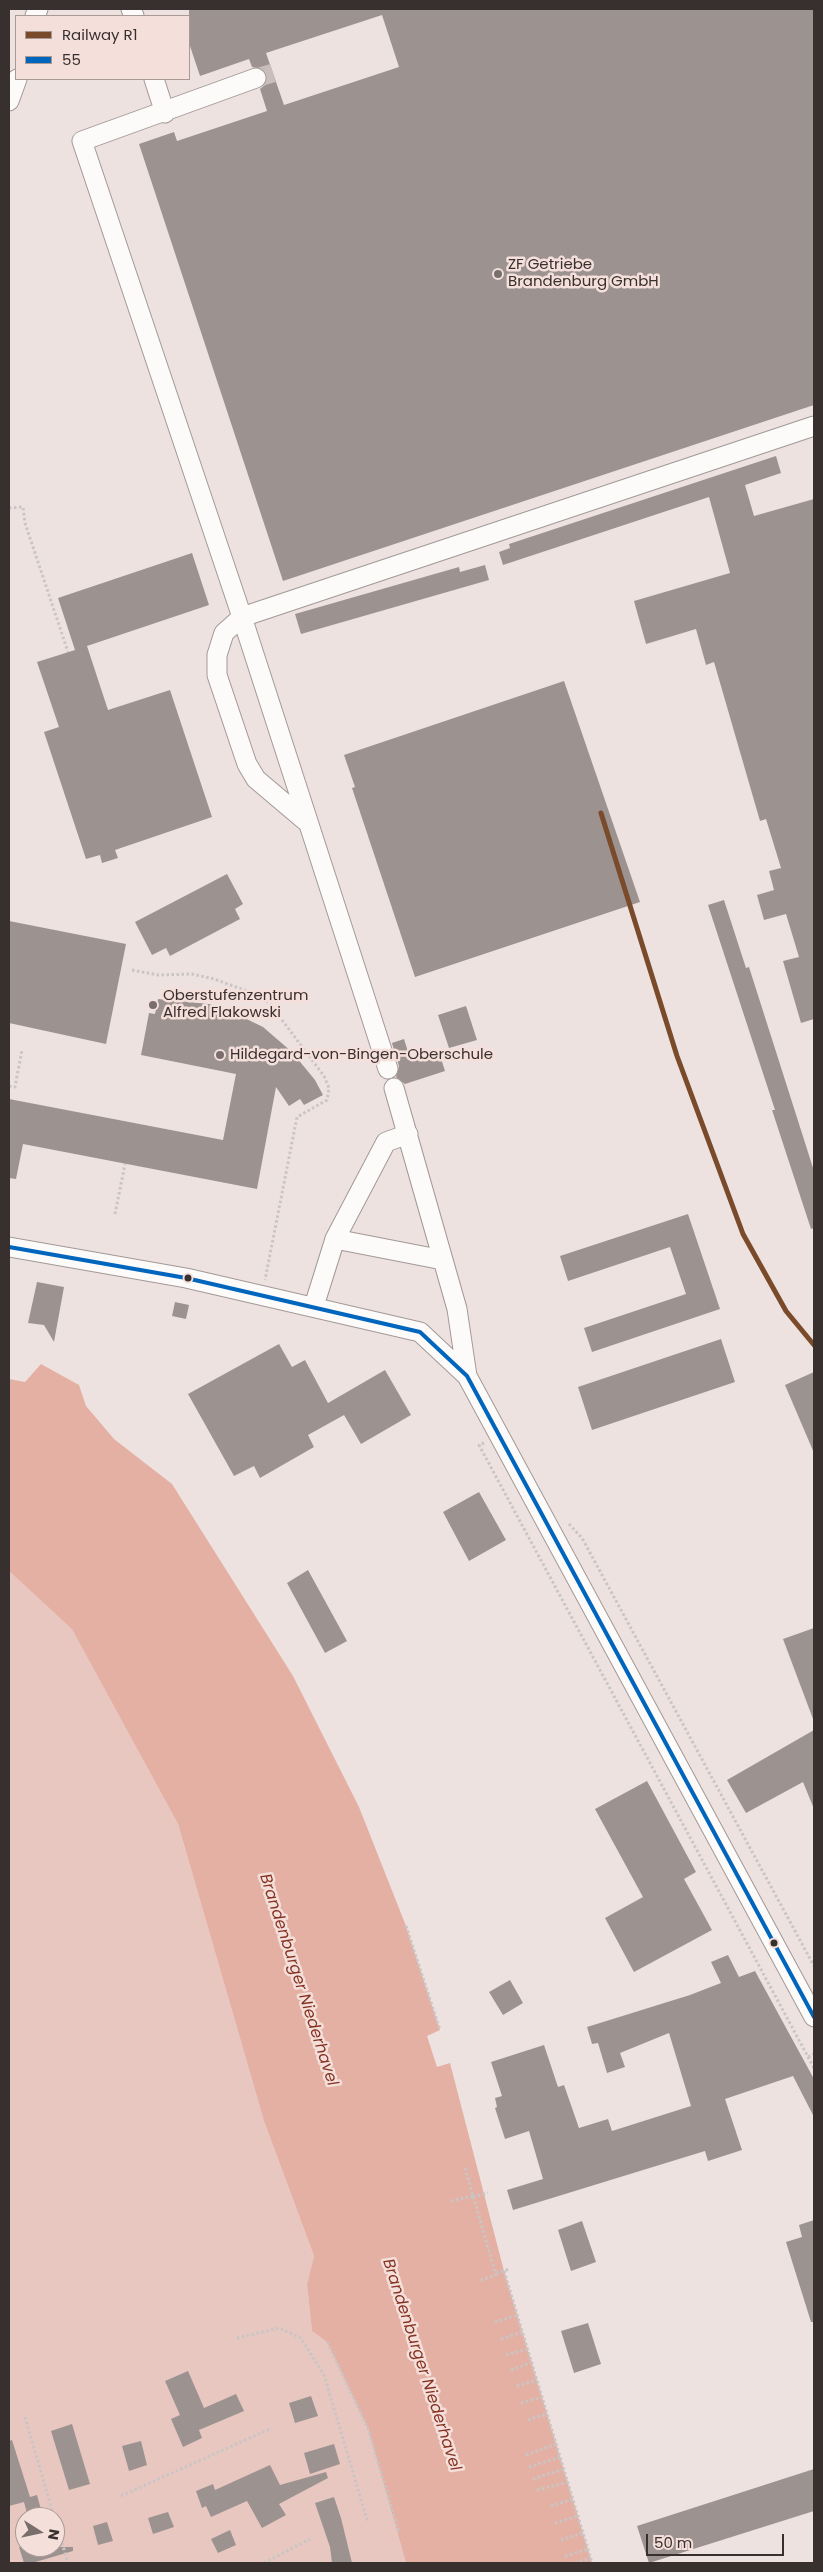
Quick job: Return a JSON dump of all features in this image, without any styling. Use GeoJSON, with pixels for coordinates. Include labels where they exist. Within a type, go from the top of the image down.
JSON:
{"type":"FeatureCollection","features":[{"type":"Feature","properties":{"kind":"street"},"geometry":{"type":"LineString","coordinates":[[256,78],[164,113],[82,141],[242,617],[388,1069]]}},
{"type":"Feature","properties":{"kind":"street"},"geometry":{"type":"LineString","coordinates":[[9,101],[17,80]]}},
{"type":"Feature","properties":{"kind":"street"},"geometry":{"type":"LineString","coordinates":[[154,80],[164,113]]}},
{"type":"Feature","properties":{"kind":"street"},"geometry":{"type":"LineString","coordinates":[[308,823],[256,779],[246,764],[217,675],[217,655],[224,633],[242,617],[814,426]]}},
{"type":"Feature","properties":{"kind":"street"},"geometry":{"type":"LineString","coordinates":[[394,1088],[456,1309],[467,1376]]}},
{"type":"Feature","properties":{"kind":"street"},"geometry":{"type":"LineString","coordinates":[[314,1306],[335,1239],[386,1142],[408,1134]]}},
{"type":"Feature","properties":{"kind":"street"},"geometry":{"type":"LineString","coordinates":[[335,1239],[443,1260]]}},
{"type":"Feature","properties":{"kind":"street"},"geometry":{"type":"LineString","coordinates":[[9,1247],[177,1276],[314,1306],[420,1332],[467,1376],[814,2018]]}},
{"type":"Feature","properties":{"kind":"path"},"geometry":{"type":"LineString","coordinates":[[9,508],[22,507],[25,522],[68,652]]}},
{"type":"Feature","properties":{"kind":"path"},"geometry":{"type":"LineString","coordinates":[[132,970],[158,975],[192,974],[214,979],[261,996],[270,1004],[306,1049],[330,1088],[327,1100],[297,1117],[264,1283]]}},
{"type":"Feature","properties":{"kind":"path"},"geometry":{"type":"LineString","coordinates":[[9,1086],[15,1087],[22,1050]]}},
{"type":"Feature","properties":{"kind":"path"},"geometry":{"type":"LineString","coordinates":[[114,1214],[125,1164]]}},
{"type":"Feature","properties":{"kind":"path"},"geometry":{"type":"LineString","coordinates":[[499,1434],[479,1446],[814,2068]]}},
{"type":"Feature","properties":{"kind":"path"},"geometry":{"type":"LineString","coordinates":[[567,1522],[582,1538],[814,1966]]}},
{"type":"Feature","properties":{"kind":"path"},"geometry":{"type":"LineString","coordinates":[[406,1926],[440,2030]]}},
{"type":"Feature","properties":{"kind":"path"},"geometry":{"type":"LineString","coordinates":[[808,2057],[814,2054]]}},
{"type":"Feature","properties":{"kind":"path"},"geometry":{"type":"LineString","coordinates":[[465,2168],[496,2273]]}},
{"type":"Feature","properties":{"kind":"path"},"geometry":{"type":"LineString","coordinates":[[451,2201],[488,2193]]}},
{"type":"Feature","properties":{"kind":"path"},"geometry":{"type":"LineString","coordinates":[[478,2281],[510,2269]]}},
{"type":"Feature","properties":{"kind":"path"},"geometry":{"type":"LineString","coordinates":[[504,2271],[592,2563]]}},
{"type":"Feature","properties":{"kind":"path"},"geometry":{"type":"LineString","coordinates":[[495,2322],[518,2315]]}},
{"type":"Feature","properties":{"kind":"path"},"geometry":{"type":"LineString","coordinates":[[237,2338],[279,2328],[301,2338],[324,2374],[368,2524]]}},
{"type":"Feature","properties":{"kind":"path"},"geometry":{"type":"LineString","coordinates":[[501,2338],[523,2332]]}},
{"type":"Feature","properties":{"kind":"path"},"geometry":{"type":"LineString","coordinates":[[327,2342],[368,2429],[398,2533]]}},
{"type":"Feature","properties":{"kind":"path"},"geometry":{"type":"LineString","coordinates":[[506,2355],[528,2349]]}},
{"type":"Feature","properties":{"kind":"path"},"geometry":{"type":"LineString","coordinates":[[511,2370],[532,2362]]}},
{"type":"Feature","properties":{"kind":"path"},"geometry":{"type":"LineString","coordinates":[[517,2386],[537,2380]]}},
{"type":"Feature","properties":{"kind":"path"},"geometry":{"type":"LineString","coordinates":[[521,2403],[542,2397]]}},
{"type":"Feature","properties":{"kind":"path"},"geometry":{"type":"LineString","coordinates":[[528,2420],[548,2414]]}},
{"type":"Feature","properties":{"kind":"path"},"geometry":{"type":"LineString","coordinates":[[25,2417],[52,2507]]}},
{"type":"Feature","properties":{"kind":"path"},"geometry":{"type":"LineString","coordinates":[[121,2496],[272,2428]]}},
{"type":"Feature","properties":{"kind":"path"},"geometry":{"type":"LineString","coordinates":[[526,2455],[556,2444]]}},
{"type":"Feature","properties":{"kind":"path"},"geometry":{"type":"LineString","coordinates":[[530,2467],[560,2457]]}},
{"type":"Feature","properties":{"kind":"path"},"geometry":{"type":"LineString","coordinates":[[533,2479],[564,2469]]}},
{"type":"Feature","properties":{"kind":"path"},"geometry":{"type":"LineString","coordinates":[[537,2490],[568,2482]]}},
{"type":"Feature","properties":{"kind":"path"},"geometry":{"type":"LineString","coordinates":[[550,2506],[573,2499]]}},
{"type":"Feature","properties":{"kind":"path"},"geometry":{"type":"LineString","coordinates":[[555,2523],[578,2516]]}},
{"type":"Feature","properties":{"kind":"path"},"geometry":{"type":"LineString","coordinates":[[560,2540],[583,2533]]}},
{"type":"Feature","properties":{"kind":"path"},"geometry":{"type":"LineString","coordinates":[[264,2563],[310,2539]]}},
{"type":"Feature","properties":{"kind":"path"},"geometry":{"type":"LineString","coordinates":[[565,2556],[588,2549]]}},
{"type":"Feature","properties":{"kind":"path"},"geometry":{"type":"LineString","coordinates":[[575,2563],[591,2558]]}},
{"type":"Feature","properties":{"kind":"shaded area"},"geometry":{"type":"Polygon","coordinates":[[[9,1571],[72,1628],[178,1824],[264,2121],[314,2256],[307,2284],[312,2331],[327,2342],[368,2429],[406,2563],[9,2563],[9,1571]]]}},
{"type":"Feature","properties":{"kind":"water","name":"Brandenburger Niederhavel"},"geometry":{"type":"Polygon","coordinates":[[[41,1364],[79,1385],[86,1406],[114,1439],[172,1484],[293,1676],[359,1807],[406,1926],[440,2030],[427,2036],[437,2067],[450,2063],[504,2271],[592,2563],[406,2563],[368,2429],[327,2342],[312,2331],[307,2284],[314,2256],[264,2121],[178,1824],[72,1629],[9,1571],[9,1379],[25,1382],[41,1364]]]}},
{"type":"Feature","properties":{"kind":"building","name":"ZF Getriebe Brandenburg GmbH"},"geometry":{"type":"Polygon","coordinates":[[[189,9],[814,9],[814,405],[283,581],[139,144],[174,132],[177,141],[267,111],[260,89],[265,85],[267,75],[263,69],[252,67],[249,59],[200,76],[190,46],[189,9]],[[382,15],[266,53],[284,105],[399,67],[382,15]]]}},
{"type":"Feature","properties":{"kind":"building"},"geometry":{"type":"Polygon","coordinates":[[[776,456],[781,473],[745,485],[754,516],[814,499],[814,1019],[801,1023],[783,961],[799,957],[786,914],[764,920],[757,895],[774,890],[769,871],[781,868],[766,819],[760,821],[714,662],[706,665],[696,629],[646,644],[634,601],[730,573],[709,497],[503,565],[499,552],[510,548],[509,544],[776,456]]]}},
{"type":"Feature","properties":{"kind":"building"},"geometry":{"type":"Polygon","coordinates":[[[192,553],[209,605],[87,646],[108,710],[170,690],[212,817],[115,850],[118,858],[102,863],[100,855],[86,859],[44,732],[59,727],[37,662],[75,650],[58,598],[192,553]]]}},
{"type":"Feature","properties":{"kind":"building"},"geometry":{"type":"Polygon","coordinates":[[[485,565],[489,580],[301,634],[295,614],[459,567],[460,572],[485,565]]]}},
{"type":"Feature","properties":{"kind":"building"},"geometry":{"type":"Polygon","coordinates":[[[564,681],[640,902],[415,977],[352,788],[355,787],[344,755],[564,681]]]}},
{"type":"Feature","properties":{"kind":"building"},"geometry":{"type":"Polygon","coordinates":[[[227,874],[243,904],[235,909],[240,919],[170,956],[166,948],[152,955],[135,922],[227,874]]]}},
{"type":"Feature","properties":{"kind":"building"},"geometry":{"type":"Polygon","coordinates":[[[724,900],[746,968],[749,967],[814,1171],[814,1228],[811,1229],[772,1110],[775,1110],[708,905],[724,900]]]}},
{"type":"Feature","properties":{"kind":"building"},"geometry":{"type":"Polygon","coordinates":[[[9,921],[126,944],[106,1044],[9,1023],[9,921]]]}},
{"type":"Feature","properties":{"kind":"building"},"geometry":{"type":"Polygon","coordinates":[[[158,999],[209,1004],[228,1010],[263,1027],[292,1052],[315,1080],[323,1095],[304,1105],[300,1099],[289,1106],[276,1087],[257,1189],[23,1144],[16,1179],[9,1178],[9,1099],[223,1140],[236,1074],[141,1055],[149,1013],[155,1014],[158,999]]]}},
{"type":"Feature","properties":{"kind":"building"},"geometry":{"type":"Polygon","coordinates":[[[466,1006],[477,1040],[449,1048],[438,1015],[466,1006]]]}},
{"type":"Feature","properties":{"kind":"building"},"geometry":{"type":"Polygon","coordinates":[[[404,1039],[411,1061],[439,1052],[445,1071],[405,1084],[396,1077],[399,1066],[392,1043],[404,1039]]]}},
{"type":"Feature","properties":{"kind":"building"},"geometry":{"type":"Polygon","coordinates":[[[688,1214],[720,1309],[592,1352],[584,1328],[686,1294],[670,1247],[568,1281],[560,1256],[688,1214]]]}},
{"type":"Feature","properties":{"kind":"building"},"geometry":{"type":"Polygon","coordinates":[[[37,1282],[64,1287],[54,1342],[44,1325],[28,1323],[37,1282]]]}},
{"type":"Feature","properties":{"kind":"building"},"geometry":{"type":"Polygon","coordinates":[[[175,1302],[189,1305],[186,1319],[172,1316],[175,1302]]]}},
{"type":"Feature","properties":{"kind":"building"},"geometry":{"type":"Polygon","coordinates":[[[721,1339],[735,1382],[592,1430],[578,1387],[721,1339]]]}},
{"type":"Feature","properties":{"kind":"building"},"geometry":{"type":"Polygon","coordinates":[[[279,1344],[292,1367],[305,1360],[328,1403],[385,1370],[411,1415],[361,1444],[344,1415],[308,1435],[314,1447],[260,1478],[254,1466],[234,1476],[188,1394],[279,1344]]]}},
{"type":"Feature","properties":{"kind":"building"},"geometry":{"type":"Polygon","coordinates":[[[814,1372],[814,1453],[785,1385],[814,1372]]]}},
{"type":"Feature","properties":{"kind":"building"},"geometry":{"type":"Polygon","coordinates":[[[479,1492],[506,1540],[469,1561],[443,1512],[479,1492]]]}},
{"type":"Feature","properties":{"kind":"building"},"geometry":{"type":"Polygon","coordinates":[[[308,1570],[347,1641],[325,1653],[287,1583],[308,1570]]]}},
{"type":"Feature","properties":{"kind":"building"},"geometry":{"type":"Polygon","coordinates":[[[814,1628],[814,1719],[813,1719],[783,1639],[814,1628]]]}},
{"type":"Feature","properties":{"kind":"building"},"geometry":{"type":"Polygon","coordinates":[[[814,1730],[814,1809],[803,1782],[746,1813],[727,1780],[814,1730]]]}},
{"type":"Feature","properties":{"kind":"building"},"geometry":{"type":"Polygon","coordinates":[[[647,1781],[696,1872],[684,1879],[712,1930],[634,1972],[605,1918],[643,1897],[595,1809],[647,1781]]]}},
{"type":"Feature","properties":{"kind":"building"},"geometry":{"type":"Polygon","coordinates":[[[728,1955],[739,1977],[755,1971],[814,2079],[814,2117],[793,2076],[725,2099],[742,2150],[708,2161],[705,2151],[513,2210],[507,2190],[543,2179],[529,2131],[505,2139],[495,2108],[497,2107],[495,2098],[502,2096],[491,2062],[544,2045],[558,2087],[564,2085],[579,2128],[608,2119],[612,2131],[691,2106],[669,2033],[620,2053],[625,2067],[607,2073],[598,2043],[592,2044],[587,2027],[690,1995],[721,1983],[711,1962],[728,1955]]]}},
{"type":"Feature","properties":{"kind":"building"},"geometry":{"type":"Polygon","coordinates":[[[510,1980],[523,2003],[503,2015],[489,1992],[510,1980]]]}},
{"type":"Feature","properties":{"kind":"building"},"geometry":{"type":"Polygon","coordinates":[[[814,2220],[814,2322],[811,2322],[786,2242],[802,2237],[799,2225],[814,2220]]]}},
{"type":"Feature","properties":{"kind":"building"},"geometry":{"type":"Polygon","coordinates":[[[582,2221],[596,2262],[571,2271],[558,2230],[582,2221]]]}},
{"type":"Feature","properties":{"kind":"building"},"geometry":{"type":"Polygon","coordinates":[[[588,2323],[601,2364],[574,2373],[561,2331],[588,2323]]]}},
{"type":"Feature","properties":{"kind":"building"},"geometry":{"type":"Polygon","coordinates":[[[188,2371],[204,2408],[236,2394],[244,2411],[199,2430],[202,2438],[183,2447],[171,2419],[180,2415],[165,2381],[188,2371]]]}},
{"type":"Feature","properties":{"kind":"building"},"geometry":{"type":"Polygon","coordinates":[[[311,2396],[318,2416],[295,2423],[289,2403],[311,2396]]]}},
{"type":"Feature","properties":{"kind":"building"},"geometry":{"type":"Polygon","coordinates":[[[72,2424],[90,2484],[69,2490],[51,2431],[72,2424]]]}},
{"type":"Feature","properties":{"kind":"building"},"geometry":{"type":"Polygon","coordinates":[[[12,2440],[30,2497],[37,2495],[40,2507],[25,2507],[24,2502],[9,2506],[9,2441],[12,2440]]]}},
{"type":"Feature","properties":{"kind":"building"},"geometry":{"type":"Polygon","coordinates":[[[141,2441],[147,2465],[129,2471],[122,2446],[141,2441]]]}},
{"type":"Feature","properties":{"kind":"building"},"geometry":{"type":"Polygon","coordinates":[[[334,2444],[340,2464],[310,2474],[304,2453],[334,2444]]]}},
{"type":"Feature","properties":{"kind":"building"},"geometry":{"type":"Polygon","coordinates":[[[270,2465],[280,2485],[326,2472],[328,2478],[279,2504],[286,2515],[262,2528],[247,2501],[211,2517],[206,2506],[202,2508],[196,2491],[213,2484],[215,2490],[270,2465]]]}},
{"type":"Feature","properties":{"kind":"building"},"geometry":{"type":"Polygon","coordinates":[[[814,2469],[814,2511],[649,2563],[637,2526],[814,2469]]]}},
{"type":"Feature","properties":{"kind":"building"},"geometry":{"type":"Polygon","coordinates":[[[334,2497],[352,2563],[332,2563],[330,2547],[315,2503],[334,2497]]]}},
{"type":"Feature","properties":{"kind":"building"},"geometry":{"type":"Polygon","coordinates":[[[168,2512],[174,2527],[153,2534],[148,2518],[168,2512]]]}},
{"type":"Feature","properties":{"kind":"building"},"geometry":{"type":"Polygon","coordinates":[[[107,2522],[113,2541],[98,2545],[93,2526],[107,2522]]]}},
{"type":"Feature","properties":{"kind":"building"},"geometry":{"type":"Polygon","coordinates":[[[230,2530],[236,2545],[218,2553],[211,2539],[230,2530]]]}},
{"type":"Feature","properties":{"kind":"building"},"geometry":{"type":"Polygon","coordinates":[[[65,2547],[73,2547],[73,2551],[65,2553],[65,2547]]]}},
{"type":"Feature","properties":{"kind":"building"},"geometry":{"type":"Polygon","coordinates":[[[22,2557],[52,2557],[32,2563],[24,2563],[22,2557]]]}},
{"type":"Feature","properties":{"kind":"tunnel"},"geometry":{"type":"LineString","coordinates":[[256,78],[273,73]]}},
{"type":"Feature","properties":{"kind":"rail line","name":"R1"},"geometry":{"type":"LineString","coordinates":[[601,813],[677,1056],[743,1234],[786,1311],[814,1345]]}},
{"type":"Feature","properties":{"kind":"transit line","name":"55"},"geometry":{"type":"LineString","coordinates":[[9,1247],[186,1278],[420,1332],[467,1376],[814,2017]]}},
{"type":"Feature","properties":{"kind":"place","name":"ZF Getriebe Brandenburg GmbH"},"geometry":{"type":"Point","coordinates":[498,274]}},
{"type":"Feature","properties":{"kind":"place","name":"Oberstufenzentrum Alfred Flakowski"},"geometry":{"type":"Point","coordinates":[153,1005]}},
{"type":"Feature","properties":{"kind":"place","name":"Hildegard-von-Bingen-Oberschule"},"geometry":{"type":"Point","coordinates":[220,1055]}}]}
